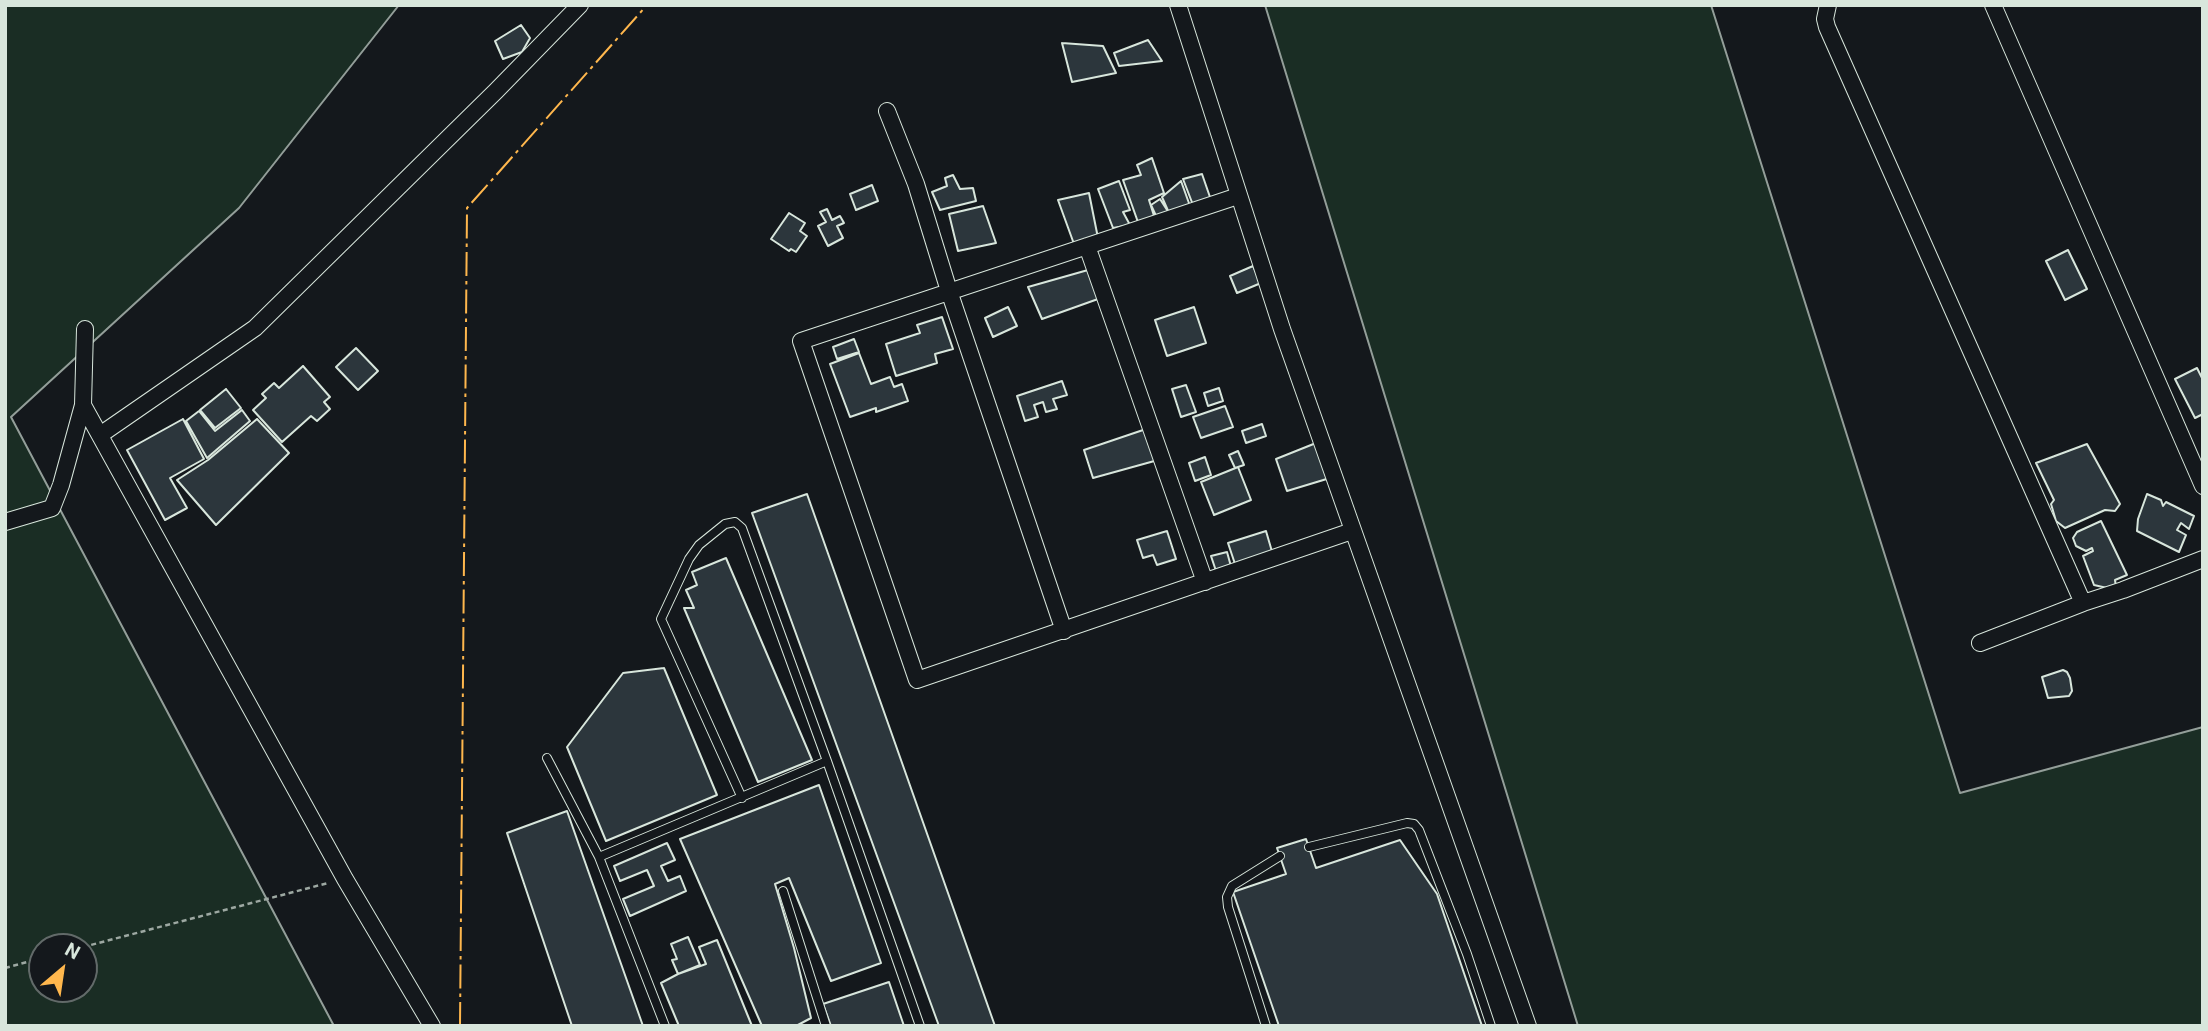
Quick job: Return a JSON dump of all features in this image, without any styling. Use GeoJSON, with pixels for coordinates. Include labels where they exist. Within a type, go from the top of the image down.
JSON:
{"type":"FeatureCollection","features":[{"type":"Feature","properties":{"kind":"street"},"geometry":{"type":"LineString","coordinates":[[100,435],[255,328],[580,5]]}},
{"type":"Feature","properties":{"kind":"street"},"geometry":{"type":"LineString","coordinates":[[1178,5],[1282,329],[1528,1026]]}},
{"type":"Feature","properties":{"kind":"street"},"geometry":{"type":"LineString","coordinates":[[1828,5],[1825,19],[1827,27],[2083,603]]}},
{"type":"Feature","properties":{"kind":"street"},"geometry":{"type":"LineString","coordinates":[[1993,5],[2203,486]]}},
{"type":"Feature","properties":{"kind":"street"},"geometry":{"type":"LineString","coordinates":[[887,111],[916,184],[949,291],[1064,631]]}},
{"type":"Feature","properties":{"kind":"street"},"geometry":{"type":"LineString","coordinates":[[1238,196],[801,341],[917,680],[1352,531]]}},
{"type":"Feature","properties":{"kind":"street"},"geometry":{"type":"LineString","coordinates":[[1087,246],[1205,582]]}},
{"type":"Feature","properties":{"kind":"street"},"geometry":{"type":"LineString","coordinates":[[5,522],[52,508],[83,405],[85,329]]}},
{"type":"Feature","properties":{"kind":"street"},"geometry":{"type":"LineString","coordinates":[[83,405],[345,879],[432,1026]]}},
{"type":"Feature","properties":{"kind":"street"},"geometry":{"type":"LineString","coordinates":[[1980,643],[2203,559]]}},
{"type":"Feature","properties":{"kind":"lane"},"geometry":{"type":"LineString","coordinates":[[742,798],[662,619],[689,559],[699,545],[726,524],[735,522],[741,528],[827,761],[920,1026]]}},
{"type":"Feature","properties":{"kind":"lane"},"geometry":{"type":"LineString","coordinates":[[547,758],[599,857],[665,1026]]}},
{"type":"Feature","properties":{"kind":"lane"},"geometry":{"type":"LineString","coordinates":[[599,857],[827,761]]}},
{"type":"Feature","properties":{"kind":"lane"},"geometry":{"type":"LineString","coordinates":[[1309,847],[1407,823],[1414,824],[1419,830],[1463,942],[1491,1026]]}},
{"type":"Feature","properties":{"kind":"lane"},"geometry":{"type":"LineString","coordinates":[[1266,1026],[1227,897],[1232,886],[1280,856]]}},
{"type":"Feature","properties":{"kind":"lane"},"geometry":{"type":"LineString","coordinates":[[783,891],[826,1026]]}},
{"type":"Feature","properties":{"kind":"path"},"geometry":{"type":"LineString","coordinates":[[98,943],[345,879]]}},
{"type":"Feature","properties":{"kind":"path"},"geometry":{"type":"LineString","coordinates":[[5,968],[28,962]]}},
{"type":"Feature","properties":{"kind":"green space"},"geometry":{"type":"Polygon","coordinates":[[[5,5],[399,5],[239,208],[11,417],[334,1026],[5,1026],[5,5]]]}},
{"type":"Feature","properties":{"kind":"green space"},"geometry":{"type":"Polygon","coordinates":[[[1265,5],[1711,5],[1960,793],[2203,727],[2203,1026],[1578,1026],[1265,5]]]}},
{"type":"Feature","properties":{"kind":"building"},"geometry":{"type":"Polygon","coordinates":[[[521,25],[530,38],[522,52],[503,59],[495,41],[521,25]]]}},
{"type":"Feature","properties":{"kind":"building"},"geometry":{"type":"Polygon","coordinates":[[[1148,40],[1162,61],[1119,66],[1114,53],[1148,40]]]}},
{"type":"Feature","properties":{"kind":"building"},"geometry":{"type":"Polygon","coordinates":[[[1062,43],[1103,46],[1116,73],[1072,82],[1062,43]]]}},
{"type":"Feature","properties":{"kind":"building"},"geometry":{"type":"Polygon","coordinates":[[[1152,158],[1164,193],[1149,200],[1155,219],[1139,225],[1123,180],[1141,175],[1137,165],[1152,158]]]}},
{"type":"Feature","properties":{"kind":"building"},"geometry":{"type":"Polygon","coordinates":[[[1202,174],[1211,200],[1193,205],[1183,179],[1202,174]]]}},
{"type":"Feature","properties":{"kind":"building"},"geometry":{"type":"Polygon","coordinates":[[[953,175],[960,189],[973,188],[976,201],[940,210],[932,192],[947,186],[945,178],[953,175]]]}},
{"type":"Feature","properties":{"kind":"building"},"geometry":{"type":"Polygon","coordinates":[[[1119,181],[1130,210],[1123,212],[1130,225],[1113,228],[1098,189],[1119,181]]]}},
{"type":"Feature","properties":{"kind":"building"},"geometry":{"type":"Polygon","coordinates":[[[1181,181],[1190,206],[1169,213],[1162,197],[1181,181]]]}},
{"type":"Feature","properties":{"kind":"building"},"geometry":{"type":"Polygon","coordinates":[[[872,185],[878,201],[856,210],[850,194],[872,185]]]}},
{"type":"Feature","properties":{"kind":"building"},"geometry":{"type":"Polygon","coordinates":[[[1089,193],[1098,238],[1074,244],[1058,200],[1089,193]]]}},
{"type":"Feature","properties":{"kind":"building"},"geometry":{"type":"Polygon","coordinates":[[[1160,199],[1169,213],[1157,218],[1151,205],[1160,199]]]}},
{"type":"Feature","properties":{"kind":"building"},"geometry":{"type":"Polygon","coordinates":[[[983,206],[996,243],[958,251],[949,214],[983,206]]]}},
{"type":"Feature","properties":{"kind":"building"},"geometry":{"type":"Polygon","coordinates":[[[827,209],[832,220],[840,216],[844,223],[837,226],[843,238],[828,246],[818,226],[826,222],[820,212],[827,209]]]}},
{"type":"Feature","properties":{"kind":"building"},"geometry":{"type":"Polygon","coordinates":[[[789,213],[805,223],[800,231],[807,236],[796,252],[791,249],[789,251],[771,239],[789,213]]]}},
{"type":"Feature","properties":{"kind":"building"},"geometry":{"type":"Polygon","coordinates":[[[2068,250],[2087,289],[2065,300],[2046,261],[2068,250]]]}},
{"type":"Feature","properties":{"kind":"building"},"geometry":{"type":"Polygon","coordinates":[[[1253,266],[1261,283],[1237,293],[1230,276],[1253,266]]]}},
{"type":"Feature","properties":{"kind":"building"},"geometry":{"type":"Polygon","coordinates":[[[1088,270],[1098,299],[1042,319],[1028,287],[1088,270]]]}},
{"type":"Feature","properties":{"kind":"building"},"geometry":{"type":"Polygon","coordinates":[[[1008,307],[1017,326],[993,337],[985,318],[1008,307]]]}},
{"type":"Feature","properties":{"kind":"building"},"geometry":{"type":"Polygon","coordinates":[[[1194,307],[1206,343],[1167,356],[1155,320],[1194,307]]]}},
{"type":"Feature","properties":{"kind":"building"},"geometry":{"type":"Polygon","coordinates":[[[942,317],[953,349],[935,354],[937,363],[896,376],[886,344],[920,333],[917,325],[942,317]]]}},
{"type":"Feature","properties":{"kind":"building"},"geometry":{"type":"Polygon","coordinates":[[[854,339],[859,352],[837,359],[833,347],[854,339]]]}},
{"type":"Feature","properties":{"kind":"building"},"geometry":{"type":"Polygon","coordinates":[[[356,348],[378,371],[358,390],[336,367],[356,348]]]}},
{"type":"Feature","properties":{"kind":"building"},"geometry":{"type":"Polygon","coordinates":[[[859,353],[871,384],[890,377],[894,387],[902,384],[908,401],[850,417],[830,364],[859,353]]]}},
{"type":"Feature","properties":{"kind":"building"},"geometry":{"type":"Polygon","coordinates":[[[303,366],[330,397],[324,402],[330,409],[317,421],[311,416],[282,442],[253,410],[266,398],[262,394],[274,383],[279,388],[303,366]]]}},
{"type":"Feature","properties":{"kind":"building"},"geometry":{"type":"Polygon","coordinates":[[[2197,368],[2203,380],[2203,414],[2195,418],[2175,379],[2197,368]]]}},
{"type":"Feature","properties":{"kind":"building"},"geometry":{"type":"Polygon","coordinates":[[[1062,381],[1067,395],[1053,399],[1057,409],[1046,412],[1043,402],[1034,405],[1038,417],[1025,421],[1017,396],[1062,381]]]}},
{"type":"Feature","properties":{"kind":"building"},"geometry":{"type":"Polygon","coordinates":[[[1186,385],[1196,412],[1181,417],[1172,389],[1186,385]]]}},
{"type":"Feature","properties":{"kind":"building"},"geometry":{"type":"Polygon","coordinates":[[[1219,388],[1223,401],[1208,406],[1204,393],[1219,388]]]}},
{"type":"Feature","properties":{"kind":"building"},"geometry":{"type":"Polygon","coordinates":[[[226,389],[241,408],[215,428],[200,410],[226,389]]]}},
{"type":"Feature","properties":{"kind":"building"},"geometry":{"type":"Polygon","coordinates":[[[1225,406],[1233,427],[1201,438],[1193,417],[1225,406]]]}},
{"type":"Feature","properties":{"kind":"building"},"geometry":{"type":"Polygon","coordinates":[[[242,410],[250,421],[207,458],[186,421],[199,411],[215,431],[242,410]]]}},
{"type":"Feature","properties":{"kind":"building"},"geometry":{"type":"Polygon","coordinates":[[[183,419],[204,459],[170,478],[187,508],[165,520],[127,450],[183,419]]]}},
{"type":"Feature","properties":{"kind":"building"},"geometry":{"type":"Polygon","coordinates":[[[257,419],[289,453],[216,525],[177,480],[208,460],[257,419]]]}},
{"type":"Feature","properties":{"kind":"building"},"geometry":{"type":"Polygon","coordinates":[[[1262,424],[1266,436],[1246,443],[1242,431],[1262,424]]]}},
{"type":"Feature","properties":{"kind":"building"},"geometry":{"type":"Polygon","coordinates":[[[1149,428],[1158,460],[1093,478],[1084,450],[1149,428]]]}},
{"type":"Feature","properties":{"kind":"building"},"geometry":{"type":"Polygon","coordinates":[[[1316,443],[1330,478],[1287,491],[1276,459],[1316,443]]]}},
{"type":"Feature","properties":{"kind":"building"},"geometry":{"type":"Polygon","coordinates":[[[2087,444],[2120,504],[2115,511],[2105,510],[2065,528],[2056,521],[2051,504],[2054,500],[2036,463],[2087,444]]]}},
{"type":"Feature","properties":{"kind":"building"},"geometry":{"type":"Polygon","coordinates":[[[1238,451],[1244,465],[1235,468],[1229,455],[1238,451]]]}},
{"type":"Feature","properties":{"kind":"building"},"geometry":{"type":"Polygon","coordinates":[[[1205,457],[1211,475],[1195,481],[1189,463],[1205,457]]]}},
{"type":"Feature","properties":{"kind":"building"},"geometry":{"type":"Polygon","coordinates":[[[1238,467],[1251,500],[1214,515],[1201,482],[1238,467]]]}},
{"type":"Feature","properties":{"kind":"building"},"geometry":{"type":"Polygon","coordinates":[[[807,494],[995,1026],[939,1026],[752,513],[807,494]]]}},
{"type":"Feature","properties":{"kind":"building"},"geometry":{"type":"Polygon","coordinates":[[[2147,494],[2161,500],[2163,506],[2166,502],[2194,516],[2189,529],[2181,523],[2177,530],[2186,535],[2179,552],[2137,531],[2138,519],[2147,494]]]}},
{"type":"Feature","properties":{"kind":"building"},"geometry":{"type":"Polygon","coordinates":[[[2101,521],[2127,575],[2115,580],[2116,587],[2094,585],[2083,556],[2093,551],[2092,548],[2086,551],[2076,546],[2073,538],[2077,532],[2101,521]]]}},
{"type":"Feature","properties":{"kind":"building"},"geometry":{"type":"Polygon","coordinates":[[[1167,531],[1176,559],[1157,565],[1153,555],[1143,558],[1137,540],[1167,531]]]}},
{"type":"Feature","properties":{"kind":"building"},"geometry":{"type":"Polygon","coordinates":[[[1266,531],[1273,555],[1236,567],[1228,543],[1266,531]]]}},
{"type":"Feature","properties":{"kind":"building"},"geometry":{"type":"Polygon","coordinates":[[[1227,552],[1232,570],[1217,574],[1211,556],[1227,552]]]}},
{"type":"Feature","properties":{"kind":"building"},"geometry":{"type":"Polygon","coordinates":[[[726,558],[812,760],[758,782],[684,608],[694,608],[686,590],[697,585],[692,572],[726,558]]]}},
{"type":"Feature","properties":{"kind":"building"},"geometry":{"type":"Polygon","coordinates":[[[664,668],[717,795],[606,841],[567,747],[623,673],[664,668]]]}},
{"type":"Feature","properties":{"kind":"building"},"geometry":{"type":"Polygon","coordinates":[[[2063,670],[2070,678],[2072,691],[2069,696],[2048,698],[2042,677],[2063,670]]]}},
{"type":"Feature","properties":{"kind":"building"},"geometry":{"type":"Polygon","coordinates":[[[819,785],[881,963],[831,981],[789,878],[775,884],[811,1018],[796,1026],[762,1026],[680,839],[819,785]]]}},
{"type":"Feature","properties":{"kind":"building"},"geometry":{"type":"Polygon","coordinates":[[[567,811],[643,1026],[572,1026],[507,833],[567,811]]]}},
{"type":"Feature","properties":{"kind":"building"},"geometry":{"type":"Polygon","coordinates":[[[1306,839],[1316,868],[1400,840],[1437,894],[1482,1026],[1279,1026],[1233,892],[1286,874],[1277,848],[1306,839]]]}},
{"type":"Feature","properties":{"kind":"building"},"geometry":{"type":"Polygon","coordinates":[[[667,843],[675,860],[661,866],[668,881],[680,876],[686,891],[630,916],[623,899],[654,886],[647,870],[620,881],[614,866],[667,843]]]}},
{"type":"Feature","properties":{"kind":"building"},"geometry":{"type":"Polygon","coordinates":[[[688,937],[700,965],[678,974],[672,960],[677,959],[671,944],[688,937]]]}},
{"type":"Feature","properties":{"kind":"building"},"geometry":{"type":"Polygon","coordinates":[[[717,940],[752,1026],[679,1026],[661,983],[706,964],[699,947],[717,940]]]}},
{"type":"Feature","properties":{"kind":"building"},"geometry":{"type":"Polygon","coordinates":[[[889,982],[904,1026],[831,1026],[823,1004],[889,982]]]}},
{"type":"Feature","properties":{"kind":"power"},"geometry":{"type":"LineString","coordinates":[[460,1026],[467,208],[647,5]]}}]}
